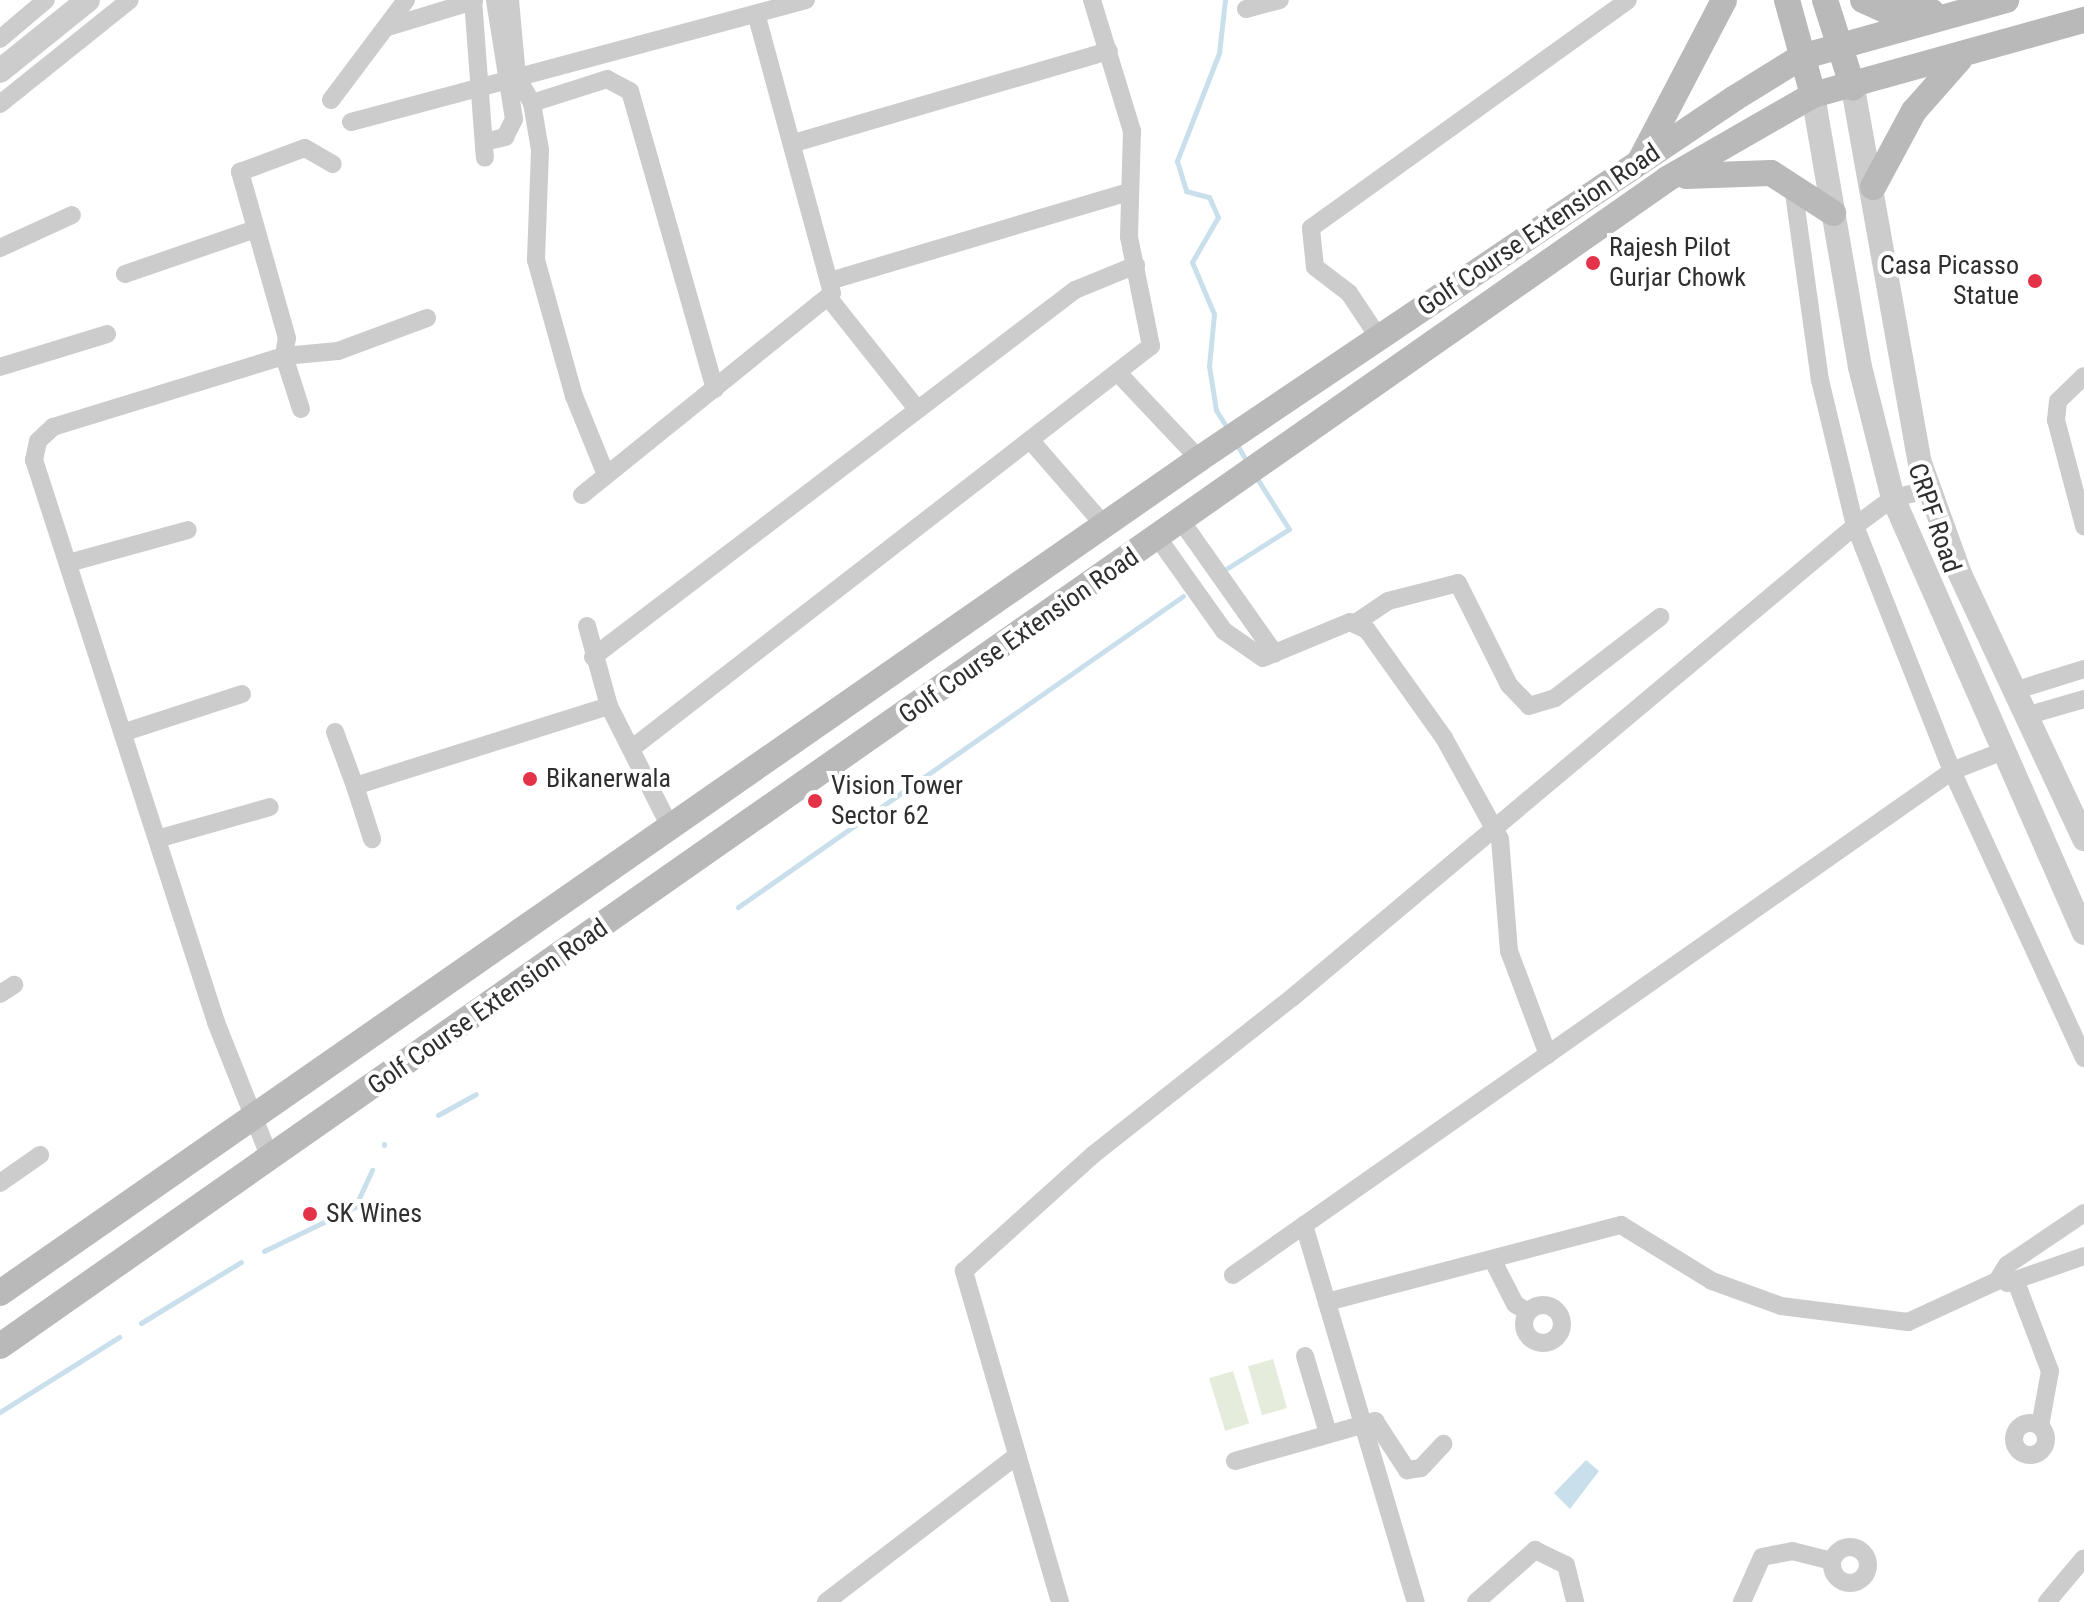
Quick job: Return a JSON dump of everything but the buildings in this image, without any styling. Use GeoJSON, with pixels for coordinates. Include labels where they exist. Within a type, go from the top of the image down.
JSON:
{"type":"FeatureCollection","features":[{"type":"Feature","properties":{"kind":"main road"},"geometry":{"type":"LineString","coordinates":[[1639,162],[1724,0]]}},
{"type":"Feature","properties":{"kind":"main road"},"geometry":{"type":"LineString","coordinates":[[1787,0],[1813,95]]}},
{"type":"Feature","properties":{"kind":"main road"},"geometry":{"type":"LineString","coordinates":[[1825,0],[1853,88]]}},
{"type":"Feature","properties":{"kind":"main road"},"geometry":{"type":"LineString","coordinates":[[1863,0],[1944,17]]}},
{"type":"Feature","properties":{"kind":"main road","name":"Golf Course Extension Road"},"geometry":{"type":"LineString","coordinates":[[0,1293],[1199,459],[1639,162],[1801,57],[2006,0]]}},
{"type":"Feature","properties":{"kind":"main road","name":"Golf Course Extension Road"},"geometry":{"type":"LineString","coordinates":[[0,1346],[1182,522],[1241,477],[1667,179],[1813,95],[1853,88],[2084,20]]}},
{"type":"Feature","properties":{"kind":"main road"},"geometry":{"type":"LineString","coordinates":[[1873,187],[1914,111],[1965,55]]}},
{"type":"Feature","properties":{"kind":"main road"},"geometry":{"type":"LineString","coordinates":[[1667,179],[1727,169],[1771,173],[1833,213]]}},
{"type":"Feature","properties":{"kind":"main road"},"geometry":{"type":"LineString","coordinates":[[1440,297],[1461,323]]}},
{"type":"Feature","properties":{"kind":"street"},"geometry":{"type":"LineString","coordinates":[[0,39],[46,0]]}},
{"type":"Feature","properties":{"kind":"street"},"geometry":{"type":"LineString","coordinates":[[0,71],[88,0]]}},
{"type":"Feature","properties":{"kind":"street"},"geometry":{"type":"LineString","coordinates":[[0,104],[130,0]]}},
{"type":"Feature","properties":{"kind":"street"},"geometry":{"type":"LineString","coordinates":[[331,100],[406,0]]}},
{"type":"Feature","properties":{"kind":"street"},"geometry":{"type":"LineString","coordinates":[[385,28],[474,0],[484,150],[505,137],[514,119],[510,78],[495,0]]}},
{"type":"Feature","properties":{"kind":"street"},"geometry":{"type":"LineString","coordinates":[[510,0],[510,78],[532,103],[540,150],[536,260],[574,396],[606,475]]}},
{"type":"Feature","properties":{"kind":"street"},"geometry":{"type":"LineString","coordinates":[[351,122],[480,83],[510,78],[806,0]]}},
{"type":"Feature","properties":{"kind":"street"},"geometry":{"type":"LineString","coordinates":[[631,749],[1119,374],[1151,346],[1136,265],[1128,192],[1132,131],[1092,0]]}},
{"type":"Feature","properties":{"kind":"street"},"geometry":{"type":"LineString","coordinates":[[1246,9],[1280,0]]}},
{"type":"Feature","properties":{"kind":"street"},"geometry":{"type":"LineString","coordinates":[[1379,338],[1349,293],[1315,267],[1311,228],[1628,0]]}},
{"type":"Feature","properties":{"kind":"street"},"geometry":{"type":"LineString","coordinates":[[756,14],[794,143],[831,288],[917,409]]}},
{"type":"Feature","properties":{"kind":"street"},"geometry":{"type":"LineString","coordinates":[[794,143],[1109,51]]}},
{"type":"Feature","properties":{"kind":"street"},"geometry":{"type":"LineString","coordinates":[[532,103],[607,79],[630,91],[715,389]]}},
{"type":"Feature","properties":{"kind":"street"},"geometry":{"type":"LineString","coordinates":[[1853,88],[1873,187],[1908,419],[1929,490],[1960,574],[2029,715],[2084,839]]}},
{"type":"Feature","properties":{"kind":"street","name":"CRPF Road"},"geometry":{"type":"LineString","coordinates":[[1813,95],[1833,213],[1893,498],[2084,933]]}},
{"type":"Feature","properties":{"kind":"street"},"geometry":{"type":"LineString","coordinates":[[301,409],[284,356],[287,338],[253,230],[240,172],[305,148],[333,164]]}},
{"type":"Feature","properties":{"kind":"street"},"geometry":{"type":"LineString","coordinates":[[1793,186],[1820,380],[1855,526],[1952,771],[2084,1058]]}},
{"type":"Feature","properties":{"kind":"street"},"geometry":{"type":"LineString","coordinates":[[582,495],[715,389],[831,288],[1128,192]]}},
{"type":"Feature","properties":{"kind":"street"},"geometry":{"type":"LineString","coordinates":[[0,248],[72,215]]}},
{"type":"Feature","properties":{"kind":"street"},"geometry":{"type":"LineString","coordinates":[[125,274],[253,230]]}},
{"type":"Feature","properties":{"kind":"street"},"geometry":{"type":"LineString","coordinates":[[593,657],[1075,290],[1136,265]]}},
{"type":"Feature","properties":{"kind":"street"},"geometry":{"type":"LineString","coordinates":[[270,1158],[251,1119],[157,839],[72,562],[34,460],[38,441],[53,427],[284,356],[338,351],[427,318]]}},
{"type":"Feature","properties":{"kind":"street"},"geometry":{"type":"LineString","coordinates":[[0,367],[107,334]]}},
{"type":"Feature","properties":{"kind":"street"},"geometry":{"type":"LineString","coordinates":[[1119,374],[1199,459]]}},
{"type":"Feature","properties":{"kind":"street"},"geometry":{"type":"LineString","coordinates":[[2084,376],[2058,401],[2056,420],[2084,526]]}},
{"type":"Feature","properties":{"kind":"street"},"geometry":{"type":"LineString","coordinates":[[1031,441],[1104,525]]}},
{"type":"Feature","properties":{"kind":"street"},"geometry":{"type":"LineString","coordinates":[[1060,1602],[1015,1457],[964,1271],[1493,823],[1855,526],[1893,498],[1929,490]]}},
{"type":"Feature","properties":{"kind":"street"},"geometry":{"type":"LineString","coordinates":[[1182,522],[1275,654]]}},
{"type":"Feature","properties":{"kind":"street"},"geometry":{"type":"LineString","coordinates":[[72,562],[188,530]]}},
{"type":"Feature","properties":{"kind":"street"},"geometry":{"type":"LineString","coordinates":[[1158,538],[1224,631],[1243,649],[1263,658],[1357,622],[1388,601],[1458,583],[1509,685],[1529,706],[1555,698],[1660,617]]}},
{"type":"Feature","properties":{"kind":"street"},"geometry":{"type":"LineString","coordinates":[[1357,622],[1444,738],[1493,823],[1503,854],[1509,951],[1548,1055]]}},
{"type":"Feature","properties":{"kind":"street"},"geometry":{"type":"LineString","coordinates":[[587,626],[593,657],[609,706],[670,827]]}},
{"type":"Feature","properties":{"kind":"street"},"geometry":{"type":"LineString","coordinates":[[2017,690],[2084,669]]}},
{"type":"Feature","properties":{"kind":"street"},"geometry":{"type":"LineString","coordinates":[[125,732],[242,694]]}},
{"type":"Feature","properties":{"kind":"street"},"geometry":{"type":"LineString","coordinates":[[2029,715],[2084,699]]}},
{"type":"Feature","properties":{"kind":"street"},"geometry":{"type":"LineString","coordinates":[[355,786],[609,706]]}},
{"type":"Feature","properties":{"kind":"street"},"geometry":{"type":"LineString","coordinates":[[335,732],[372,839]]}},
{"type":"Feature","properties":{"kind":"street"},"geometry":{"type":"LineString","coordinates":[[1233,1275],[1952,771],[2006,750]]}},
{"type":"Feature","properties":{"kind":"street"},"geometry":{"type":"LineString","coordinates":[[157,839],[270,807]]}},
{"type":"Feature","properties":{"kind":"street"},"geometry":{"type":"LineString","coordinates":[[0,1183],[40,1155]]}},
{"type":"Feature","properties":{"kind":"street"},"geometry":{"type":"LineString","coordinates":[[1327,1302],[1621,1225],[1712,1281],[1818,1315],[1888,1324],[1941,1311],[1997,1281],[2007,1265],[2084,1213]]}},
{"type":"Feature","properties":{"kind":"street"},"geometry":{"type":"LineString","coordinates":[[1304,1225],[1416,1602]]}},
{"type":"Feature","properties":{"kind":"street"},"geometry":{"type":"LineString","coordinates":[[1997,1281],[2016,1282],[2084,1257],[2067,1225]]}},
{"type":"Feature","properties":{"kind":"street"},"geometry":{"type":"LineString","coordinates":[[1492,1259],[1515,1304],[1528,1312]]}},
{"type":"Feature","properties":{"kind":"street"},"geometry":{"type":"LineString","coordinates":[[2016,1282],[2050,1371],[2040,1426]]}},
{"type":"Feature","properties":{"kind":"street"},"geometry":{"type":"LineString","coordinates":[[1305,1356],[1328,1433]]}},
{"type":"Feature","properties":{"kind":"street"},"geometry":{"type":"LineString","coordinates":[[1235,1461],[1362,1423],[1382,1427],[1407,1470],[1421,1468],[1443,1444]]}},
{"type":"Feature","properties":{"kind":"street"},"geometry":{"type":"LineString","coordinates":[[826,1602],[1015,1457]]}},
{"type":"Feature","properties":{"kind":"street"},"geometry":{"type":"LineString","coordinates":[[1485,1599],[1535,1550],[1566,1565],[1575,1602]]}},
{"type":"Feature","properties":{"kind":"street"},"geometry":{"type":"LineString","coordinates":[[1742,1602],[1762,1557],[1792,1551],[1832,1561]]}},
{"type":"Feature","properties":{"kind":"street"},"geometry":{"type":"LineString","coordinates":[[2047,1602],[2084,1558]]}},
{"type":"Feature","properties":{"kind":"green space"},"geometry":{"type":"Polygon","coordinates":[[[1273,1359],[1287,1408],[1262,1415],[1248,1366],[1273,1359]]]}},
{"type":"Feature","properties":{"kind":"green space"},"geometry":{"type":"Polygon","coordinates":[[[1233,1371],[1249,1424],[1225,1431],[1209,1378],[1233,1371]]]}},
{"type":"Feature","properties":{"kind":"water"},"geometry":{"type":"Polygon","coordinates":[[[1586,1460],[1599,1471],[1570,1509],[1554,1493],[1586,1460]]]}},
{"type":"Feature","properties":{"kind":"waterway"},"geometry":{"type":"LineString","coordinates":[[1225,0],[1219,53],[1177,161],[1186,191],[1209,197],[1218,217],[1192,262],[1214,314],[1209,366],[1216,410],[1229,431]]}},
{"type":"Feature","properties":{"kind":"waterway"},"geometry":{"type":"LineString","coordinates":[[1236,443],[1247,462]]}},
{"type":"Feature","properties":{"kind":"waterway"},"geometry":{"type":"LineString","coordinates":[[1223,571],[1289,529],[1256,477]]}},
{"type":"Feature","properties":{"kind":"waterway"},"geometry":{"type":"LineString","coordinates":[[738,907],[1183,596]]}},
{"type":"Feature","properties":{"kind":"waterway"},"geometry":{"type":"LineString","coordinates":[[438,1115],[476,1094]]}},
{"type":"Feature","properties":{"kind":"waterway"},"geometry":{"type":"LineString","coordinates":[[264,1251],[355,1207],[372,1170]]}},
{"type":"Feature","properties":{"kind":"waterway"},"geometry":{"type":"LineString","coordinates":[[141,1323],[241,1262]]}},
{"type":"Feature","properties":{"kind":"waterway"},"geometry":{"type":"LineString","coordinates":[[0,1412],[119,1337]]}},
{"type":"Feature","properties":{"kind":"place","name":"Rajesh Pilot Gurjar Chowk"},"geometry":{"type":"Point","coordinates":[1593,263]}},
{"type":"Feature","properties":{"kind":"place","name":"Casa Picasso Statue"},"geometry":{"type":"Point","coordinates":[2035,281]}},
{"type":"Feature","properties":{"kind":"place","name":"Bikanerwala"},"geometry":{"type":"Point","coordinates":[530,779]}},
{"type":"Feature","properties":{"kind":"place","name":"Vision Tower Sector 62"},"geometry":{"type":"Point","coordinates":[815,801]}},
{"type":"Feature","properties":{"kind":"place","name":"SK Wines"},"geometry":{"type":"Point","coordinates":[310,1214]}}]}
